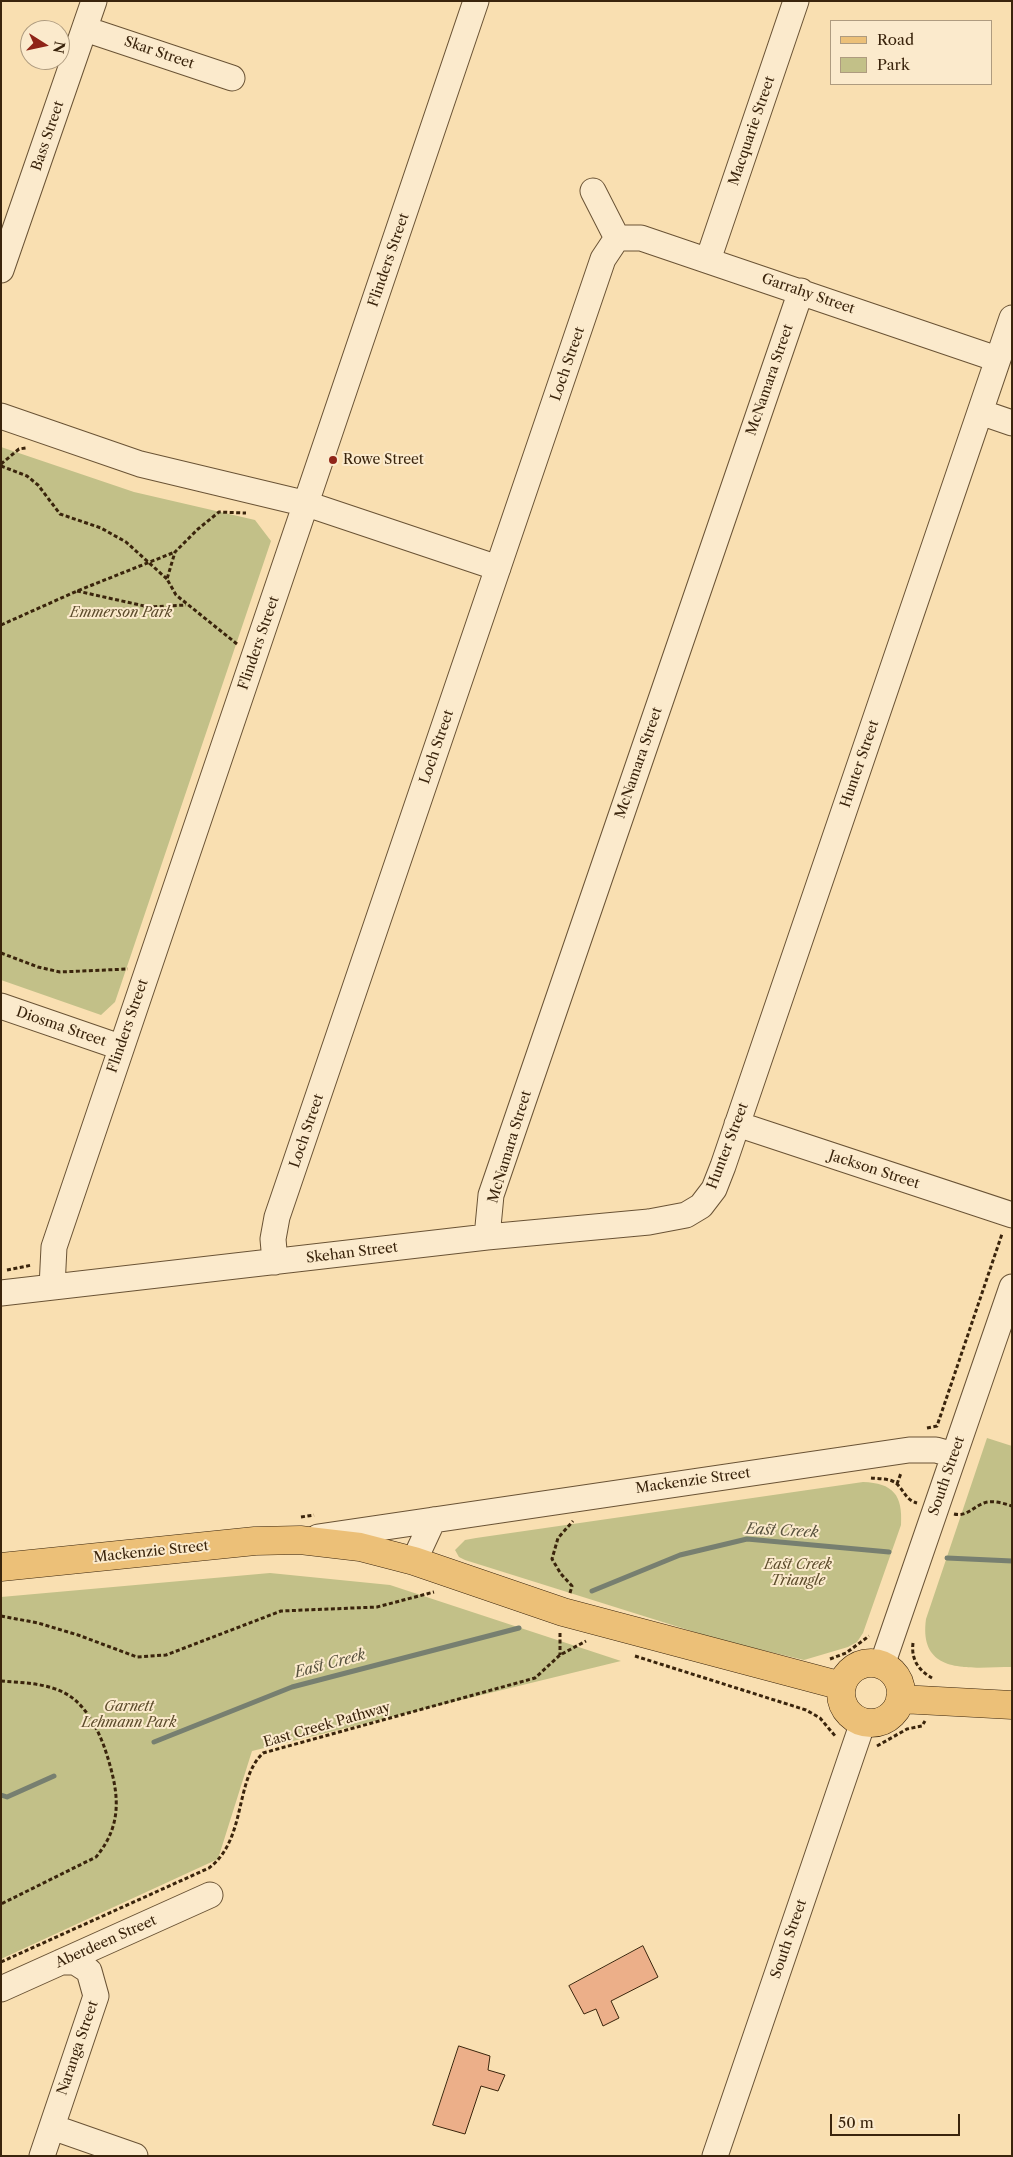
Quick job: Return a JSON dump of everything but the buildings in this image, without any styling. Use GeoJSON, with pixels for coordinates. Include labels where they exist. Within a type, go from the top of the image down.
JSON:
{"type":"FeatureCollection","features":[{"type":"Feature","properties":{"kind":"main road","name":"Mackenzie Street"},"geometry":{"type":"LineString","coordinates":[[1,1567],[255,1541],[300,1540],[360,1547],[414,1561],[564,1626],[842,1686]]}},
{"type":"Feature","properties":{"kind":"main road"},"geometry":{"type":"LineString","coordinates":[[869,1663],[882,1664],[898,1679],[901,1689],[900,1700],[896,1708],[869,1733],[843,1704],[842,1686],[847,1674],[857,1666],[869,1663]]}},
{"type":"Feature","properties":{"kind":"main road"},"geometry":{"type":"LineString","coordinates":[[900,1700],[1012,1706]]}},
{"type":"Feature","properties":{"kind":"street","name":"Bass Street"},"geometry":{"type":"LineString","coordinates":[[1,270],[94,1]]}},
{"type":"Feature","properties":{"kind":"street","name":"Flinders Street"},"geometry":{"type":"LineString","coordinates":[[52,1276],[54,1247],[120,1047],[257,651],[476,1]]}},
{"type":"Feature","properties":{"kind":"street","name":"Macquarie Street"},"geometry":{"type":"LineString","coordinates":[[708,260],[796,1]]}},
{"type":"Feature","properties":{"kind":"street","name":"Skar Street"},"geometry":{"type":"LineString","coordinates":[[85,28],[232,78]]}},
{"type":"Feature","properties":{"kind":"street"},"geometry":{"type":"LineString","coordinates":[[593,191],[617,238]]}},
{"type":"Feature","properties":{"kind":"street","name":"Garrahy Street"},"geometry":{"type":"LineString","coordinates":[[617,238],[641,238],[997,359]]}},
{"type":"Feature","properties":{"kind":"street","name":"Loch Street"},"geometry":{"type":"LineString","coordinates":[[275,1262],[273,1239],[278,1217],[603,259],[617,238]]}},
{"type":"Feature","properties":{"kind":"street","name":"McNamara Street"},"geometry":{"type":"LineString","coordinates":[[487,1237],[491,1195],[801,292]]}},
{"type":"Feature","properties":{"kind":"street","name":"Hunter Street"},"geometry":{"type":"LineString","coordinates":[[701,1206],[714,1189],[737,1124],[1012,318]]}},
{"type":"Feature","properties":{"kind":"street"},"geometry":{"type":"LineString","coordinates":[[980,412],[1012,423]]}},
{"type":"Feature","properties":{"kind":"street"},"geometry":{"type":"LineString","coordinates":[[1,416],[140,464],[307,504],[498,568]]}},
{"type":"Feature","properties":{"kind":"street","name":"Diosma Street"},"geometry":{"type":"LineString","coordinates":[[1,1006],[120,1047]]}},
{"type":"Feature","properties":{"kind":"street","name":"Jackson Street"},"geometry":{"type":"LineString","coordinates":[[737,1124],[1010,1215]]}},
{"type":"Feature","properties":{"kind":"street","name":"Skehan Street"},"geometry":{"type":"LineString","coordinates":[[1,1293],[52,1276],[275,1262],[487,1237],[649,1222],[686,1215],[701,1206]]}},
{"type":"Feature","properties":{"kind":"street","name":"South Street"},"geometry":{"type":"LineString","coordinates":[[882,1664],[947,1516],[954,1455],[1012,1287]]}},
{"type":"Feature","properties":{"kind":"street","name":"Mackenzie Street"},"geometry":{"type":"LineString","coordinates":[[300,1540],[909,1450],[936,1450],[954,1455]]}},
{"type":"Feature","properties":{"kind":"street"},"geometry":{"type":"LineString","coordinates":[[414,1561],[432,1520]]}},
{"type":"Feature","properties":{"kind":"street","name":"South Street"},"geometry":{"type":"LineString","coordinates":[[715,2156],[869,1733]]}},
{"type":"Feature","properties":{"kind":"street","name":"Aberdeen Street"},"geometry":{"type":"LineString","coordinates":[[1,1989],[210,1895]]}},
{"type":"Feature","properties":{"kind":"street","name":"Naranga Street"},"geometry":{"type":"LineString","coordinates":[[42,2156],[96,1996],[90,1971],[75,1962],[61,1962]]}},
{"type":"Feature","properties":{"kind":"street"},"geometry":{"type":"LineString","coordinates":[[52,2127],[135,2156]]}},
{"type":"Feature","properties":{"kind":"path"},"geometry":{"type":"LineString","coordinates":[[1,466],[27,476],[32,480],[60,514],[102,528],[126,542],[167,578],[176,596],[236,644],[257,651]]}},
{"type":"Feature","properties":{"kind":"path"},"geometry":{"type":"LineString","coordinates":[[167,578],[176,552],[184,541],[219,512],[250,513]]}},
{"type":"Feature","properties":{"kind":"path"},"geometry":{"type":"LineString","coordinates":[[1,625],[77,590],[176,552]]}},
{"type":"Feature","properties":{"kind":"path"},"geometry":{"type":"LineString","coordinates":[[77,590],[149,606],[187,605]]}},
{"type":"Feature","properties":{"kind":"path"},"geometry":{"type":"LineString","coordinates":[[1,953],[38,967],[60,972],[133,968],[129,978]]}},
{"type":"Feature","properties":{"kind":"path"},"geometry":{"type":"LineString","coordinates":[[922,1428],[937,1426],[1010,1215]]}},
{"type":"Feature","properties":{"kind":"path"},"geometry":{"type":"LineString","coordinates":[[1,1274],[16,1267],[52,1276]]}},
{"type":"Feature","properties":{"kind":"path"},"geometry":{"type":"LineString","coordinates":[[897,1484],[909,1450]]}},
{"type":"Feature","properties":{"kind":"path"},"geometry":{"type":"LineString","coordinates":[[867,1477],[888,1479],[897,1484],[906,1497],[913,1502],[947,1516],[968,1513],[984,1503],[999,1502],[1012,1506]]}},
{"type":"Feature","properties":{"kind":"path"},"geometry":{"type":"LineString","coordinates":[[564,1626],[572,1586],[561,1574],[552,1559],[558,1538],[573,1520],[582,1519]]}},
{"type":"Feature","properties":{"kind":"path"},"geometry":{"type":"LineString","coordinates":[[1,1616],[38,1623],[122,1649],[137,1657],[166,1655],[281,1611],[377,1607],[433,1592],[443,1594]]}},
{"type":"Feature","properties":{"kind":"path"},"geometry":{"type":"LineString","coordinates":[[825,1660],[846,1653],[870,1635]]}},
{"type":"Feature","properties":{"kind":"path"},"geometry":{"type":"LineString","coordinates":[[913,1635],[914,1660],[921,1672],[933,1679],[932,1685]]}},
{"type":"Feature","properties":{"kind":"path"},"geometry":{"type":"LineString","coordinates":[[578,1638],[596,1644]]}},
{"type":"Feature","properties":{"kind":"path","name":"East Creek Pathway"},"geometry":{"type":"LineString","coordinates":[[1,1962],[209,1868],[220,1860],[229,1847],[253,1767],[263,1753],[535,1678],[560,1655],[587,1640]]}},
{"type":"Feature","properties":{"kind":"path"},"geometry":{"type":"LineString","coordinates":[[632,1655],[806,1710],[820,1718],[834,1737],[840,1738]]}},
{"type":"Feature","properties":{"kind":"path"},"geometry":{"type":"LineString","coordinates":[[1,1681],[42,1686],[60,1691],[75,1700],[100,1735],[115,1780],[117,1807],[114,1826],[107,1844],[96,1857],[1,1904]]}},
{"type":"Feature","properties":{"kind":"path"},"geometry":{"type":"LineString","coordinates":[[869,1733],[880,1745],[907,1729],[922,1726],[925,1718]]}},
{"type":"Feature","properties":{"kind":"green space","name":"Emmerson Park"},"geometry":{"type":"Polygon","coordinates":[[[1,447],[134,492],[255,520],[271,541],[115,1002],[101,1015],[1,980],[1,447]]]}},
{"type":"Feature","properties":{"kind":"green space"},"geometry":{"type":"Polygon","coordinates":[[[987,1438],[1012,1446],[1012,1667],[981,1668],[951,1665],[939,1660],[930,1651],[926,1638],[926,1619],[987,1438]]]}},
{"type":"Feature","properties":{"kind":"green space","name":"East Creek Triangle"},"geometry":{"type":"Polygon","coordinates":[[[863,1482],[882,1485],[894,1493],[898,1498],[900,1506],[901,1525],[863,1633],[857,1642],[848,1647],[804,1660],[720,1640],[465,1560],[459,1557],[455,1550],[465,1540],[476,1538],[863,1482]]]}},
{"type":"Feature","properties":{"kind":"green space","name":"Garnett Lehmann Park"},"geometry":{"type":"Polygon","coordinates":[[[270,1573],[390,1585],[621,1661],[252,1751],[218,1859],[1,1959],[1,1597],[270,1573]]]}},
{"type":"Feature","properties":{"kind":"waterway","name":"East Creek"},"geometry":{"type":"LineString","coordinates":[[592,1591],[680,1555],[747,1539],[889,1552]]}},
{"type":"Feature","properties":{"kind":"waterway","name":"East Creek"},"geometry":{"type":"LineString","coordinates":[[947,1558],[1012,1561]]}},
{"type":"Feature","properties":{"kind":"waterway","name":"East Creek"},"geometry":{"type":"LineString","coordinates":[[154,1742],[292,1687],[519,1628]]}},
{"type":"Feature","properties":{"kind":"waterway","name":"East Creek"},"geometry":{"type":"LineString","coordinates":[[1,1795],[7,1797],[54,1776]]}},
{"type":"Feature","properties":{"kind":"place","name":"Rowe Street"},"geometry":{"type":"Point","coordinates":[333,460]}}]}
